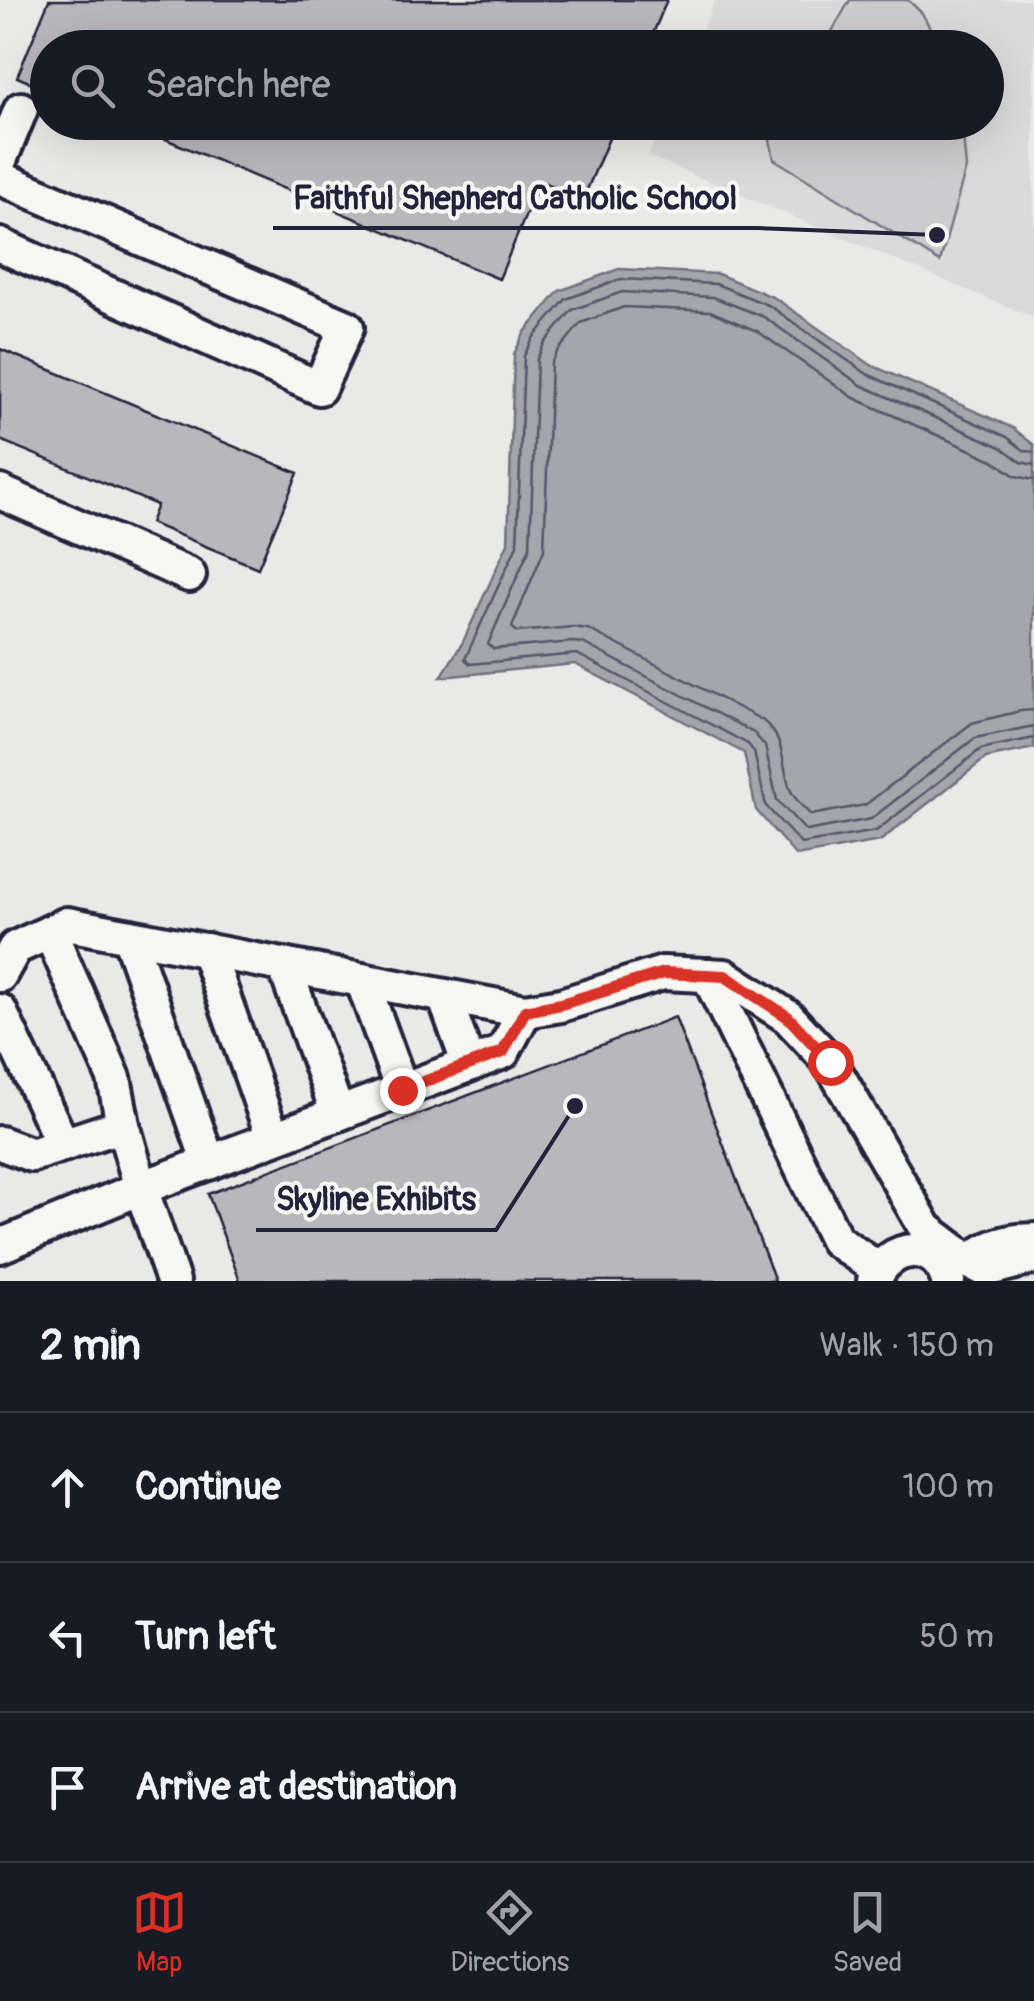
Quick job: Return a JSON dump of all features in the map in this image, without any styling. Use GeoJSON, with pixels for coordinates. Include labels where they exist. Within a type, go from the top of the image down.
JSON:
{"type":"FeatureCollection","features":[{"type":"Feature","properties":{"kind":"lane"},"geometry":{"type":"LineString","coordinates":[[0,160],[21,110]]}},
{"type":"Feature","properties":{"kind":"lane"},"geometry":{"type":"LineString","coordinates":[[0,178],[348,327],[319,388],[0,245]]}},
{"type":"Feature","properties":{"kind":"lane"},"geometry":{"type":"LineString","coordinates":[[0,492],[189,575]]}},
{"type":"Feature","properties":{"kind":"lane"},"geometry":{"type":"LineString","coordinates":[[0,975],[15,948],[67,924],[525,1011],[664,973],[725,976],[788,1017],[830,1062],[926,1229],[959,1275]]}},
{"type":"Feature","properties":{"kind":"lane"},"geometry":{"type":"LineString","coordinates":[[50,932],[114,1078],[140,1188],[173,1281]]}},
{"type":"Feature","properties":{"kind":"lane"},"geometry":{"type":"LineString","coordinates":[[130,936],[209,1163]]}},
{"type":"Feature","properties":{"kind":"lane"},"geometry":{"type":"LineString","coordinates":[[206,950],[273,1138]]}},
{"type":"Feature","properties":{"kind":"lane"},"geometry":{"type":"LineString","coordinates":[[284,966],[338,1114]]}},
{"type":"Feature","properties":{"kind":"lane"},"geometry":{"type":"LineString","coordinates":[[708,975],[836,1240],[876,1275],[886,1260],[896,1254],[920,1252],[959,1275],[1034,1257]]}},
{"type":"Feature","properties":{"kind":"lane"},"geometry":{"type":"LineString","coordinates":[[362,980],[402,1090]]}},
{"type":"Feature","properties":{"kind":"lane"},"geometry":{"type":"LineString","coordinates":[[444,996],[468,1065]]}},
{"type":"Feature","properties":{"kind":"lane"},"geometry":{"type":"LineString","coordinates":[[0,1010],[63,1145]]}},
{"type":"Feature","properties":{"kind":"lane"},"geometry":{"type":"LineString","coordinates":[[0,1246],[140,1188],[503,1052],[525,1011]]}},
{"type":"Feature","properties":{"kind":"lane"},"geometry":{"type":"LineString","coordinates":[[0,1143],[32,1154],[123,1125]]}},
{"type":"Feature","properties":{"kind":"lane"},"geometry":{"type":"LineString","coordinates":[[959,1275],[979,1252],[1034,1240]]}},
{"type":"Feature","properties":{"kind":"shaded area"},"geometry":{"type":"Polygon","coordinates":[[[715,0],[1034,0],[1034,318],[648,156],[655,140],[1004,140],[1004,30],[702,30],[715,0]]]}},
{"type":"Feature","properties":{"kind":"shaded area"},"geometry":{"type":"Polygon","coordinates":[[[850,0],[908,0],[922,13],[931,30],[833,30],[850,0]]]}},
{"type":"Feature","properties":{"kind":"shaded area"},"geometry":{"type":"Polygon","coordinates":[[[770,140],[964,140],[966,168],[940,262],[774,159],[770,140]]]}},
{"type":"Feature","properties":{"kind":"water"},"geometry":{"type":"Polygon","coordinates":[[[619,269],[718,274],[775,298],[871,365],[1013,428],[1034,445],[1034,748],[986,758],[880,841],[796,856],[756,810],[744,753],[575,664],[441,677],[463,642],[508,543],[514,354],[525,332],[559,291],[619,269]]]}},
{"type":"Feature","properties":{"kind":"building"},"geometry":{"type":"Polygon","coordinates":[[[49,0],[667,0],[654,30],[37,30],[49,0]]]}},
{"type":"Feature","properties":{"kind":"building"},"geometry":{"type":"Polygon","coordinates":[[[30,46],[30,82],[17,77],[30,46]]]}},
{"type":"Feature","properties":{"kind":"building"},"geometry":{"type":"Polygon","coordinates":[[[168,140],[608,140],[583,199],[540,181],[499,279],[168,140]]]}},
{"type":"Feature","properties":{"kind":"building"},"geometry":{"type":"Polygon","coordinates":[[[0,349],[298,473],[258,568],[150,523],[157,505],[0,440],[0,349]]]}},
{"type":"Feature","properties":{"kind":"building"},"geometry":{"type":"Polygon","coordinates":[[[675,1017],[775,1281],[240,1281],[208,1194],[675,1017]]]}},
{"type":"Feature","properties":{"kind":"place","name":"Faithful Shepherd Catholic School"},"geometry":{"type":"Point","coordinates":[937,235]}},
{"type":"Feature","properties":{"kind":"place","name":"Skyline Exhibits"},"geometry":{"type":"Point","coordinates":[575,1106]}},
{"type":"Feature","properties":{"kind":"route"},"geometry":{"type":"LineString","coordinates":[[402,1090],[503,1052],[525,1011],[664,973],[725,976],[788,1017],[830,1062]]}}]}
